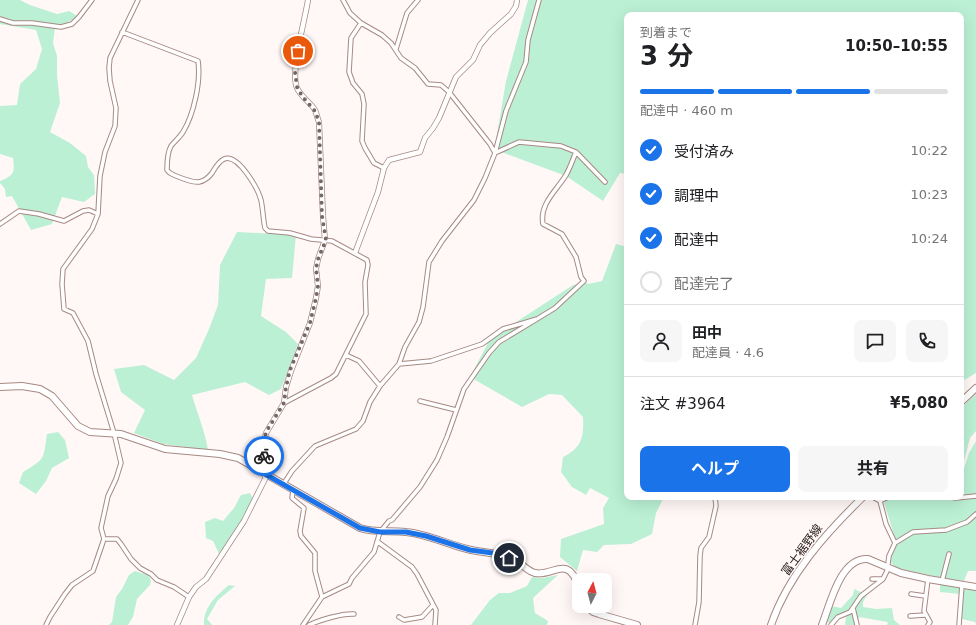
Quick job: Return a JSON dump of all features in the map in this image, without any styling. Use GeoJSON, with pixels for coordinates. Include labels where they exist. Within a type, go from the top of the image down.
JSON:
{"type":"FeatureCollection","features":[{"type":"Feature","properties":{"kind":"main road"},"geometry":{"type":"LineString","coordinates":[[0,387],[22,386],[40,389],[52,396],[83,430],[95,433],[114,433],[166,449],[230,456],[265,474],[354,526],[380,532],[406,532],[426,536],[470,550],[500,554],[515,560],[534,573],[541,574],[556,569],[562,569],[572,573]]}},
{"type":"Feature","properties":{"kind":"main road"},"geometry":{"type":"LineString","coordinates":[[964,399],[976,388]]}},
{"type":"Feature","properties":{"kind":"main road","name":"富士裾野線"},"geometry":{"type":"LineString","coordinates":[[770,625],[787,591],[809,556],[828,532],[860,500]]}},
{"type":"Feature","properties":{"kind":"main road"},"geometry":{"type":"LineString","coordinates":[[822,625],[836,586],[852,564],[857,560],[868,559],[901,572],[928,579],[976,587]]}},
{"type":"Feature","properties":{"kind":"main road"},"geometry":{"type":"LineString","coordinates":[[596,613],[637,625]]}},
{"type":"Feature","properties":{"kind":"street"},"geometry":{"type":"LineString","coordinates":[[0,19],[12,24],[32,23],[61,27],[72,24],[92,0]]}},
{"type":"Feature","properties":{"kind":"street"},"geometry":{"type":"LineString","coordinates":[[46,625],[72,585],[93,571],[104,539],[101,528],[108,496],[116,479],[121,463],[88,341],[73,313],[64,309],[62,284],[63,269],[92,229],[98,214],[100,176],[105,152],[115,126],[116,113],[110,81],[110,58],[138,0]]}},
{"type":"Feature","properties":{"kind":"street"},"geometry":{"type":"LineString","coordinates":[[177,625],[189,597],[196,587],[206,579],[244,521],[265,480],[264,442],[266,432],[284,403],[290,370],[310,323],[316,298],[318,286],[316,269],[318,259],[326,240],[322,216],[319,122],[315,111],[302,96],[297,87],[295,72],[308,0]]}},
{"type":"Feature","properties":{"kind":"street"},"geometry":{"type":"LineString","coordinates":[[343,0],[350,13],[361,23],[382,35],[396,49],[401,58],[415,68],[428,84],[441,85],[449,92],[490,144],[495,153]]}},
{"type":"Feature","properties":{"kind":"street"},"geometry":{"type":"LineString","coordinates":[[396,49],[407,13],[418,0]]}},
{"type":"Feature","properties":{"kind":"street"},"geometry":{"type":"LineString","coordinates":[[356,253],[378,192],[384,168],[390,160],[420,152],[425,138],[433,128],[456,77],[473,60],[480,45],[490,33],[511,14],[516,6],[517,0]]}},
{"type":"Feature","properties":{"kind":"street"},"geometry":{"type":"LineString","coordinates":[[283,485],[292,471],[315,446],[356,429],[363,421],[370,402],[380,386],[399,364],[405,347],[419,322],[422,312],[429,262],[442,241],[474,200],[495,153],[506,111],[526,62],[528,40],[539,0]]}},
{"type":"Feature","properties":{"kind":"street"},"geometry":{"type":"LineString","coordinates":[[361,23],[351,38],[349,72],[354,83],[362,94],[364,104],[362,140],[374,163],[384,168]]}},
{"type":"Feature","properties":{"kind":"street"},"geometry":{"type":"LineString","coordinates":[[122,32],[198,61],[200,77],[191,114],[183,132],[168,153],[167,170],[170,173],[195,182],[200,182],[211,174],[220,162],[229,158],[246,171],[261,199],[265,228],[268,230],[290,233],[311,239],[332,241],[367,260],[368,265],[365,282],[366,314],[336,374],[284,403]]}},
{"type":"Feature","properties":{"kind":"street"},"geometry":{"type":"LineString","coordinates":[[495,153],[519,142],[561,146],[576,152],[605,182]]}},
{"type":"Feature","properties":{"kind":"street"},"geometry":{"type":"LineString","coordinates":[[303,625],[322,597],[349,584],[352,578],[374,552],[380,532],[420,487],[434,466],[447,437],[464,389],[489,353],[499,342],[555,308],[584,281],[581,277],[576,257],[562,234],[543,224],[542,218],[545,206],[566,176],[576,152]]}},
{"type":"Feature","properties":{"kind":"street"},"geometry":{"type":"LineString","coordinates":[[0,224],[19,211],[39,214],[64,221],[83,211],[88,210],[98,214]]}},
{"type":"Feature","properties":{"kind":"street"},"geometry":{"type":"LineString","coordinates":[[399,364],[431,361],[482,344],[503,329],[537,319]]}},
{"type":"Feature","properties":{"kind":"street"},"geometry":{"type":"LineString","coordinates":[[346,355],[359,361],[380,386]]}},
{"type":"Feature","properties":{"kind":"street"},"geometry":{"type":"LineString","coordinates":[[420,401],[456,410]]}},
{"type":"Feature","properties":{"kind":"street"},"geometry":{"type":"LineString","coordinates":[[293,491],[292,498],[304,508],[300,531],[301,536],[315,553],[315,571],[322,597]]}},
{"type":"Feature","properties":{"kind":"street"},"geometry":{"type":"LineString","coordinates":[[964,497],[976,496]]}},
{"type":"Feature","properties":{"kind":"street"},"geometry":{"type":"LineString","coordinates":[[695,625],[700,602],[701,548],[709,537],[716,506],[715,500]]}},
{"type":"Feature","properties":{"kind":"street"},"geometry":{"type":"LineString","coordinates":[[880,501],[886,524],[895,544]]}},
{"type":"Feature","properties":{"kind":"street"},"geometry":{"type":"LineString","coordinates":[[831,625],[838,617],[850,612],[861,596],[883,579],[887,571],[889,556],[895,544],[912,532],[946,530],[967,522],[976,514]]}},
{"type":"Feature","properties":{"kind":"street"},"geometry":{"type":"LineString","coordinates":[[104,539],[117,539],[131,559],[140,568],[151,574],[157,580],[174,587],[189,597]]}},
{"type":"Feature","properties":{"kind":"street"},"geometry":{"type":"LineString","coordinates":[[378,542],[412,567],[417,574],[436,613],[435,625]]}},
{"type":"Feature","properties":{"kind":"street"},"geometry":{"type":"LineString","coordinates":[[942,581],[949,554]]}},
{"type":"Feature","properties":{"kind":"street"},"geometry":{"type":"LineString","coordinates":[[872,579],[883,579]]}},
{"type":"Feature","properties":{"kind":"street"},"geometry":{"type":"LineString","coordinates":[[928,579],[924,611],[930,622],[928,625]]}},
{"type":"Feature","properties":{"kind":"street"},"geometry":{"type":"LineString","coordinates":[[959,625],[962,585]]}},
{"type":"Feature","properties":{"kind":"street"},"geometry":{"type":"LineString","coordinates":[[911,594],[925,596]]}},
{"type":"Feature","properties":{"kind":"street"},"geometry":{"type":"LineString","coordinates":[[399,617],[404,620],[422,617],[433,605]]}},
{"type":"Feature","properties":{"kind":"street"},"geometry":{"type":"LineString","coordinates":[[853,608],[857,625]]}},
{"type":"Feature","properties":{"kind":"street"},"geometry":{"type":"LineString","coordinates":[[309,625],[354,614]]}},
{"type":"Feature","properties":{"kind":"street"},"geometry":{"type":"LineString","coordinates":[[910,616],[925,615]]}},
{"type":"Feature","properties":{"kind":"green space"},"geometry":{"type":"Polygon","coordinates":[[[0,0],[20,0],[57,14],[69,11],[79,17],[55,28],[53,43],[57,56],[57,75],[60,103],[50,132],[70,143],[86,156],[88,167],[94,175],[95,194],[84,202],[62,197],[52,224],[31,230],[12,196],[6,197],[5,189],[0,183],[0,181],[11,175],[14,167],[13,158],[0,154],[0,106],[17,105],[20,84],[36,69],[42,49],[36,30],[0,24],[0,0]]]}},
{"type":"Feature","properties":{"kind":"green space"},"geometry":{"type":"Polygon","coordinates":[[[528,0],[976,0],[976,373],[964,380],[964,12],[624,12],[624,174],[620,173],[603,201],[566,176],[501,152],[495,153],[506,81],[528,0]]]}},
{"type":"Feature","properties":{"kind":"green space"},"geometry":{"type":"Polygon","coordinates":[[[237,232],[296,235],[292,278],[266,279],[261,316],[286,332],[298,344],[281,389],[269,395],[245,382],[192,395],[208,450],[163,444],[134,433],[145,410],[121,392],[114,369],[144,365],[174,380],[196,358],[218,305],[220,265],[237,232]]]}},
{"type":"Feature","properties":{"kind":"green space"},"geometry":{"type":"Polygon","coordinates":[[[616,244],[624,246],[624,500],[662,500],[656,513],[652,534],[631,544],[604,545],[597,552],[583,550],[577,571],[560,557],[561,539],[604,524],[603,508],[609,498],[590,488],[586,495],[572,487],[561,472],[563,457],[574,450],[582,436],[583,417],[562,395],[549,394],[522,407],[470,377],[490,339],[573,285],[584,281],[588,284],[602,281],[616,244]]]}},
{"type":"Feature","properties":{"kind":"green space"},"geometry":{"type":"Polygon","coordinates":[[[976,394],[976,431],[970,438],[964,461],[964,405],[976,394]]]}},
{"type":"Feature","properties":{"kind":"green space"},"geometry":{"type":"Polygon","coordinates":[[[58,432],[65,440],[69,458],[52,468],[46,481],[36,494],[19,483],[23,472],[36,464],[42,458],[47,434],[58,432]]]}},
{"type":"Feature","properties":{"kind":"green space"},"geometry":{"type":"Polygon","coordinates":[[[976,441],[976,571],[968,571],[964,581],[896,568],[890,561],[897,544],[884,503],[886,500],[964,500],[964,469],[969,453],[976,441]]]}},
{"type":"Feature","properties":{"kind":"green space"},"geometry":{"type":"Polygon","coordinates":[[[250,493],[253,499],[240,524],[219,554],[213,541],[206,538],[205,522],[215,518],[223,521],[234,508],[241,495],[250,493]]]}},
{"type":"Feature","properties":{"kind":"green space"},"geometry":{"type":"Polygon","coordinates":[[[135,571],[148,575],[151,580],[150,585],[137,599],[133,617],[128,625],[109,625],[112,622],[116,597],[129,575],[135,571]]]}},
{"type":"Feature","properties":{"kind":"green space"},"geometry":{"type":"Polygon","coordinates":[[[558,575],[533,598],[535,613],[548,621],[547,625],[471,625],[490,600],[499,593],[510,593],[527,586],[532,577],[543,578],[558,575]]]}},
{"type":"Feature","properties":{"kind":"green space"},"geometry":{"type":"Polygon","coordinates":[[[940,583],[961,586],[960,594],[940,592],[940,583]]]}},
{"type":"Feature","properties":{"kind":"green space"},"geometry":{"type":"Polygon","coordinates":[[[229,585],[235,586],[218,600],[207,619],[212,625],[204,625],[204,619],[208,607],[229,585]]]}},
{"type":"Feature","properties":{"kind":"green space"},"geometry":{"type":"Polygon","coordinates":[[[854,589],[867,595],[863,602],[863,607],[876,609],[892,608],[894,620],[900,625],[887,625],[888,622],[859,617],[857,625],[845,625],[846,616],[839,619],[834,624],[826,622],[831,606],[841,608],[853,595],[854,589]]]}},
{"type":"Feature","properties":{"kind":"green space"},"geometry":{"type":"Polygon","coordinates":[[[964,589],[976,590],[976,624],[975,622],[962,619],[964,589]]]}},
{"type":"Feature","properties":{"kind":"way so far"},"geometry":{"type":"LineString","coordinates":[[264,456],[266,432],[284,403],[290,370],[302,345],[310,323],[318,286],[316,269],[321,250],[326,240],[322,216],[319,122],[315,111],[302,96],[297,87],[295,72],[298,51]]}},
{"type":"Feature","properties":{"kind":"route"},"geometry":{"type":"LineString","coordinates":[[264,456],[265,474],[354,526],[380,532],[406,532],[426,536],[454,546],[500,554],[509,558]]}}]}
